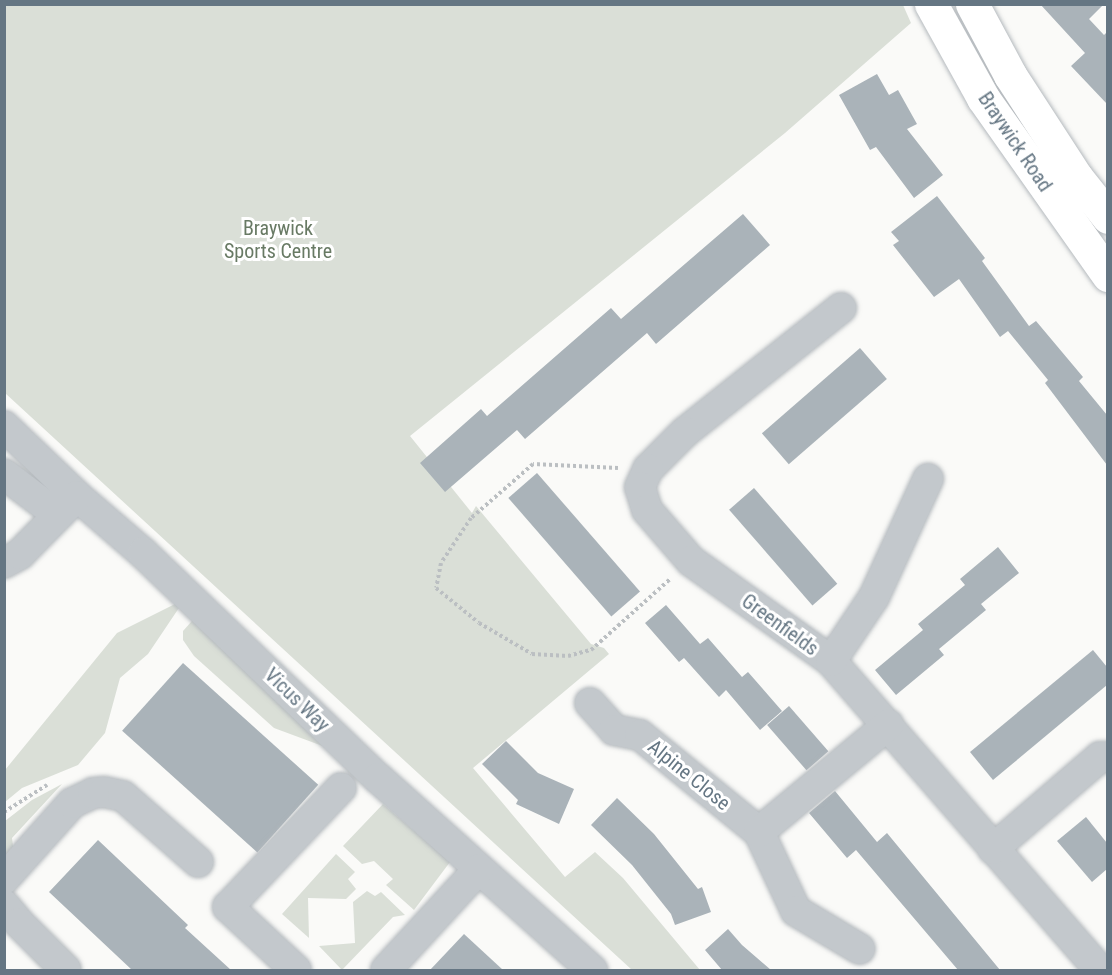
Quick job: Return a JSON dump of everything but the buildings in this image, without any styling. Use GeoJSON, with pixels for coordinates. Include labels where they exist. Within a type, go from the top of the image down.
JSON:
{"type":"FeatureCollection","features":[{"type":"Feature","properties":{"kind":"main road","name":"Braywick Road"},"geometry":{"type":"LineString","coordinates":[[931,4],[983,98],[1107,275]]}},
{"type":"Feature","properties":{"kind":"main road","name":"Braywick Road"},"geometry":{"type":"LineString","coordinates":[[972,4],[1010,75],[1077,178],[1107,217]]}},
{"type":"Feature","properties":{"kind":"street"},"geometry":{"type":"LineString","coordinates":[[648,469],[685,432],[841,308]]}},
{"type":"Feature","properties":{"kind":"street","name":"Vicus Way"},"geometry":{"type":"LineString","coordinates":[[4,426],[68,505],[143,554],[378,778],[592,970]]}},
{"type":"Feature","properties":{"kind":"street","name":"Greenfields"},"geometry":{"type":"LineString","coordinates":[[648,469],[640,488],[647,510],[691,561],[831,661],[1100,970]]}},
{"type":"Feature","properties":{"kind":"street"},"geometry":{"type":"LineString","coordinates":[[4,563],[20,554],[68,505],[5,475]]}},
{"type":"Feature","properties":{"kind":"street"},"geometry":{"type":"LineString","coordinates":[[831,661],[874,597],[927,479]]}},
{"type":"Feature","properties":{"kind":"street","name":"Alpine Close"},"geometry":{"type":"LineString","coordinates":[[590,703],[614,730],[640,735],[759,832],[796,911],[860,949]]}},
{"type":"Feature","properties":{"kind":"street"},"geometry":{"type":"LineString","coordinates":[[759,832],[888,725]]}},
{"type":"Feature","properties":{"kind":"street"},"geometry":{"type":"LineString","coordinates":[[993,849],[1100,757],[1107,757]]}},
{"type":"Feature","properties":{"kind":"street"},"geometry":{"type":"LineString","coordinates":[[296,970],[228,907],[341,788]]}},
{"type":"Feature","properties":{"kind":"street"},"geometry":{"type":"LineString","coordinates":[[4,879],[72,803],[93,793],[104,792],[123,796],[198,862]]}},
{"type":"Feature","properties":{"kind":"street"},"geometry":{"type":"LineString","coordinates":[[386,970],[479,869]]}},
{"type":"Feature","properties":{"kind":"street"},"geometry":{"type":"LineString","coordinates":[[4,905],[66,970]]}},
{"type":"Feature","properties":{"kind":"path"},"geometry":{"type":"LineString","coordinates":[[648,469],[533,464],[471,518],[441,563],[436,588],[479,623],[532,654],[568,656],[591,650],[691,561]]}},
{"type":"Feature","properties":{"kind":"green space","name":"Braywick Sports Centre"},"geometry":{"type":"Polygon","coordinates":[[[4,5],[903,5],[911,23],[785,133],[410,436],[472,513],[476,506],[591,644],[604,648],[609,654],[473,768],[565,877],[595,852],[623,878],[700,970],[632,970],[5,393],[4,5]]]}},
{"type":"Feature","properties":{"kind":"green space"},"geometry":{"type":"Polygon","coordinates":[[[185,599],[148,654],[120,678],[105,733],[78,765],[22,788],[5,802],[5,770],[117,633],[185,599]]]}},
{"type":"Feature","properties":{"kind":"green space"},"geometry":{"type":"Polygon","coordinates":[[[200,612],[336,751],[274,728],[194,656],[183,640],[183,631],[200,612]]]}},
{"type":"Feature","properties":{"kind":"green space"},"geometry":{"type":"Polygon","coordinates":[[[62,784],[12,838],[14,853],[5,862],[5,821],[32,800],[62,784]]]}},
{"type":"Feature","properties":{"kind":"green space"},"geometry":{"type":"Polygon","coordinates":[[[383,804],[450,862],[414,910],[386,885],[393,879],[374,861],[362,864],[343,846],[383,804]]]}},
{"type":"Feature","properties":{"kind":"green space"},"geometry":{"type":"Polygon","coordinates":[[[336,854],[355,872],[348,879],[356,889],[346,899],[308,898],[309,938],[282,914],[336,854]]]}},
{"type":"Feature","properties":{"kind":"green space"},"geometry":{"type":"Polygon","coordinates":[[[367,891],[375,896],[381,892],[405,915],[393,917],[342,970],[319,946],[355,943],[353,902],[367,891]]]}}]}
